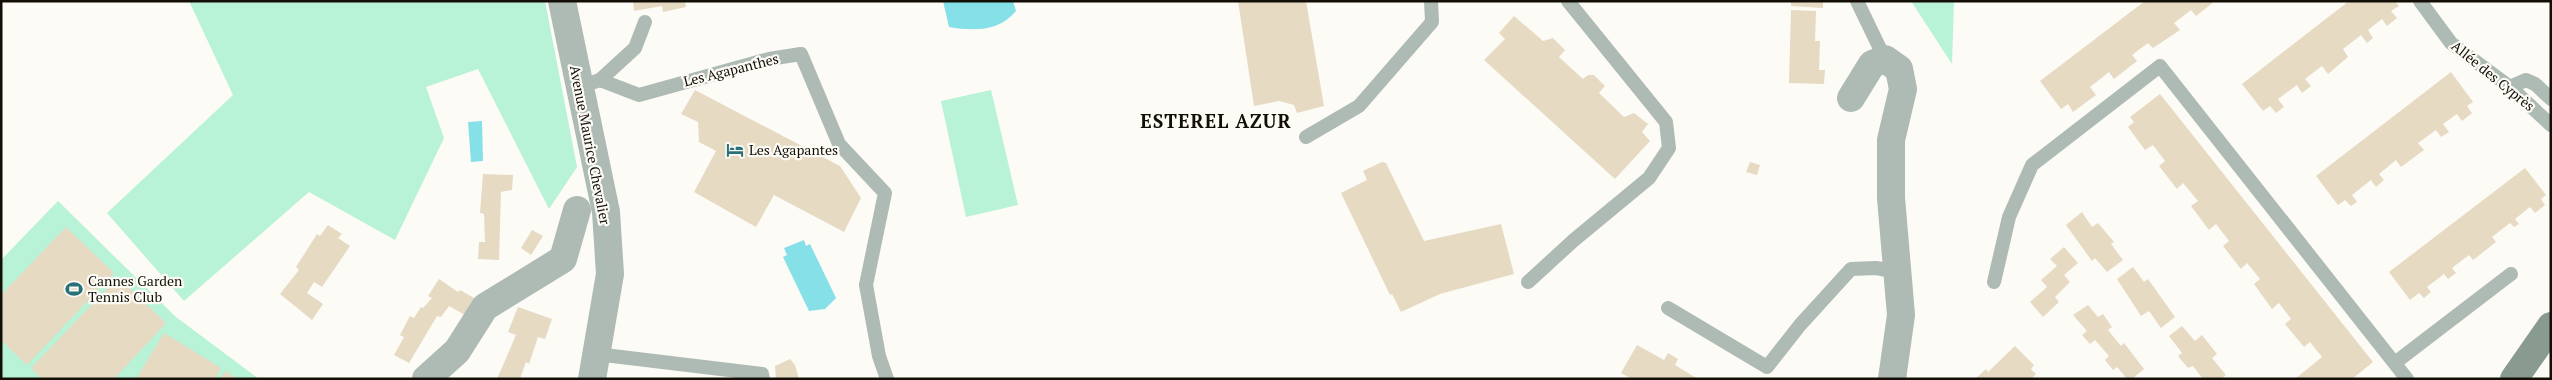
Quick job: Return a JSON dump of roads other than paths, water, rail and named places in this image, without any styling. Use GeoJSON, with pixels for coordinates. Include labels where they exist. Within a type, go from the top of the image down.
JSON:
{"type":"FeatureCollection","features":[{"type":"Feature","properties":{"kind":"main road"},"geometry":{"type":"LineString","coordinates":[[2514,379],[2551,326]]}},
{"type":"Feature","properties":{"kind":"street","name":"Avenue Maurice Chevalier"},"geometry":{"type":"LineString","coordinates":[[562,1],[589,84],[606,212],[610,274],[594,366]]}},
{"type":"Feature","properties":{"kind":"street"},"geometry":{"type":"LineString","coordinates":[[1851,98],[1872,64],[1885,59],[1899,69],[1903,89],[1891,140],[1891,198],[1901,315],[1892,379]]}},
{"type":"Feature","properties":{"kind":"street"},"geometry":{"type":"LineString","coordinates":[[426,379],[457,351],[485,307],[563,259],[576,210]]}},
{"type":"Feature","properties":{"kind":"lane"},"geometry":{"type":"LineString","coordinates":[[1306,137],[1359,106],[1432,22],[1431,1]]}},
{"type":"Feature","properties":{"kind":"lane"},"geometry":{"type":"LineString","coordinates":[[1528,282],[1574,240],[1650,178],[1669,148],[1666,122],[1568,1]]}},
{"type":"Feature","properties":{"kind":"lane"},"geometry":{"type":"LineString","coordinates":[[1857,1],[1885,59]]}},
{"type":"Feature","properties":{"kind":"lane","name":"Allée des Cyprès"},"geometry":{"type":"LineString","coordinates":[[2420,1],[2451,43],[2510,87],[2551,125]]}},
{"type":"Feature","properties":{"kind":"lane"},"geometry":{"type":"LineString","coordinates":[[589,84],[635,48],[644,22]]}},
{"type":"Feature","properties":{"kind":"lane","name":"Les Agapanthes"},"geometry":{"type":"LineString","coordinates":[[589,84],[639,95],[769,58],[801,54],[838,144],[885,193],[866,285],[879,356],[887,379]]}},
{"type":"Feature","properties":{"kind":"lane"},"geometry":{"type":"LineString","coordinates":[[1994,282],[2009,217],[2032,165],[2160,66],[2408,379]]}},
{"type":"Feature","properties":{"kind":"lane"},"geometry":{"type":"LineString","coordinates":[[2510,87],[2526,80],[2535,84],[2551,99]]}},
{"type":"Feature","properties":{"kind":"lane"},"geometry":{"type":"LineString","coordinates":[[576,210],[590,208],[606,212]]}},
{"type":"Feature","properties":{"kind":"lane"},"geometry":{"type":"LineString","coordinates":[[1668,308],[1767,368],[1800,325],[1851,269],[1876,268],[1898,272]]}},
{"type":"Feature","properties":{"kind":"lane"},"geometry":{"type":"LineString","coordinates":[[2396,362],[2511,274]]}},
{"type":"Feature","properties":{"kind":"lane"},"geometry":{"type":"LineString","coordinates":[[594,366],[762,374],[763,379]]}},
{"type":"Feature","properties":{"kind":"water"},"geometry":{"type":"Polygon","coordinates":[[[943,1],[1013,1],[1016,11],[1002,23],[994,26],[976,29],[949,27],[943,1]]]}},
{"type":"Feature","properties":{"kind":"water"},"geometry":{"type":"Polygon","coordinates":[[[482,121],[483,161],[471,162],[468,122],[482,121]]]}},
{"type":"Feature","properties":{"kind":"water"},"geometry":{"type":"Polygon","coordinates":[[[804,240],[806,246],[810,244],[836,298],[825,309],[809,311],[783,257],[787,255],[784,248],[804,240]]]}},
{"type":"Feature","properties":{"kind":"place","name":"Les Agapantes"},"geometry":{"type":"Point","coordinates":[735,150]}},
{"type":"Feature","properties":{"kind":"place","name":"Cannes Garden Tennis Club"},"geometry":{"type":"Point","coordinates":[74,289]}},
{"type":"Feature","properties":{"kind":"district","name":"ESTEREL AZUR"},"geometry":{"type":"Point","coordinates":[1216,121]}}]}
